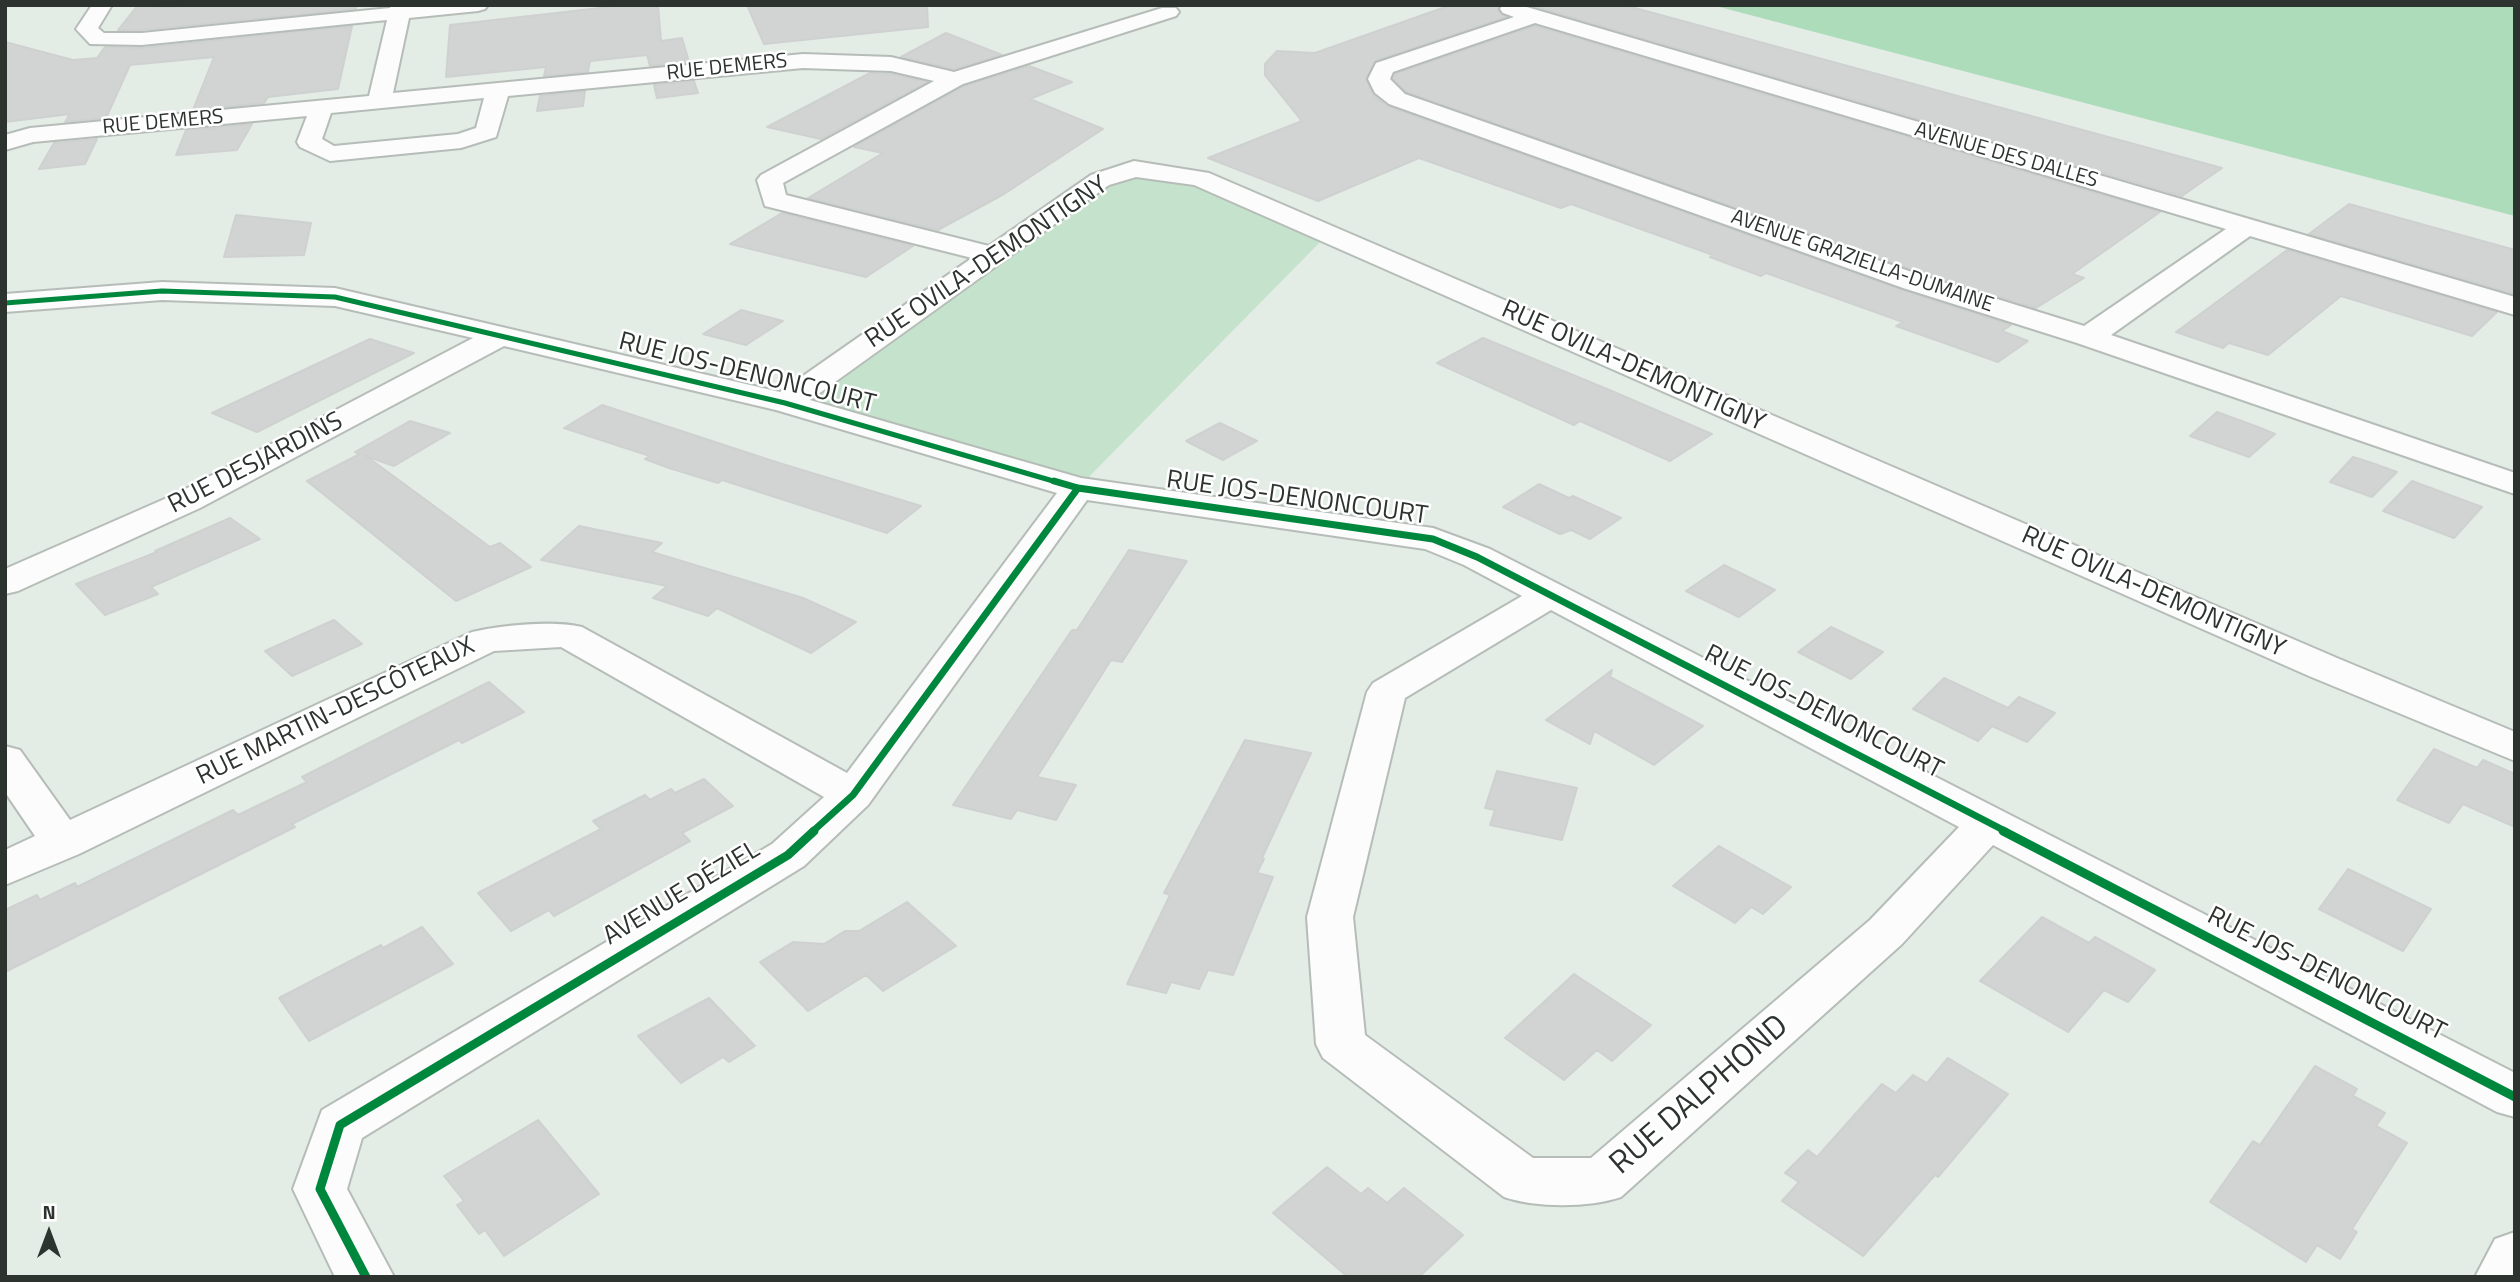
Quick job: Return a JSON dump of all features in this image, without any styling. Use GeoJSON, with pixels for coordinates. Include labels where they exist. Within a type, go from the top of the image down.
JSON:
{"type":"FeatureCollection","features":[{"type":"Feature","properties":{"kind":"street"},"geometry":{"type":"LineString","coordinates":[[102,5],[87,29],[98,38],[142,39],[399,9],[478,5]]}},
{"type":"Feature","properties":{"kind":"street","name":"AVENUE DES DALLES"},"geometry":{"type":"LineString","coordinates":[[1498,5],[2515,306]]}},
{"type":"Feature","properties":{"kind":"street"},"geometry":{"type":"LineString","coordinates":[[379,103],[399,9]]}},
{"type":"Feature","properties":{"kind":"street"},"geometry":{"type":"LineString","coordinates":[[995,255],[774,200],[769,180],[955,79],[1159,9]]}},
{"type":"Feature","properties":{"kind":"street","name":"AVENUE GRAZIELLA-DUMAINE"},"geometry":{"type":"LineString","coordinates":[[1533,17],[1384,68],[1379,79],[1383,88],[1397,99],[1913,282],[2088,337],[2515,484]]}},
{"type":"Feature","properties":{"kind":"street","name":"RUE DEMERS"},"geometry":{"type":"LineString","coordinates":[[5,144],[30,135],[803,61],[891,64],[955,79]]}},
{"type":"Feature","properties":{"kind":"street"},"geometry":{"type":"LineString","coordinates":[[321,109],[309,142],[330,154],[447,142],[487,132],[498,91]]}},
{"type":"Feature","properties":{"kind":"street","name":"RUE OVILA-DEMONTIGNY"},"geometry":{"type":"LineString","coordinates":[[785,403],[1100,180],[1134,169],[1200,178],[2515,748]]}},
{"type":"Feature","properties":{"kind":"street"},"geometry":{"type":"LineString","coordinates":[[2088,337],[2244,227]]}},
{"type":"Feature","properties":{"kind":"street","name":"RUE JOS-DENONCOURT"},"geometry":{"type":"LineString","coordinates":[[5,303],[162,291],[335,297],[785,403],[1078,488],[1433,539],[1477,557],[2515,1097]]}},
{"type":"Feature","properties":{"kind":"street","name":"RUE DESJARDINS"},"geometry":{"type":"LineString","coordinates":[[5,583],[188,501],[502,335]]}},
{"type":"Feature","properties":{"kind":"street","name":"AVENUE DÉZIEL"},"geometry":{"type":"LineString","coordinates":[[366,1277],[320,1189],[340,1125],[788,855],[853,795],[1078,488]]}},
{"type":"Feature","properties":{"kind":"street","name":"RUE DALPHOND"},"geometry":{"type":"LineString","coordinates":[[1550,595],[1387,692],[1329,917],[1342,1044],[1523,1181],[1602,1181],[1886,932],[1987,823]]}},
{"type":"Feature","properties":{"kind":"street","name":"RUE MARTIN-DESCÔTEAUX"},"geometry":{"type":"LineString","coordinates":[[5,869],[486,640],[568,635],[853,795]]}},
{"type":"Feature","properties":{"kind":"street"},"geometry":{"type":"LineString","coordinates":[[5,760],[63,842]]}},
{"type":"Feature","properties":{"kind":"street"},"geometry":{"type":"LineString","coordinates":[[2503,1277],[2515,1256]]}},
{"type":"Feature","properties":{"kind":"green space"},"geometry":{"type":"Polygon","coordinates":[[[1712,5],[2515,5],[2515,216],[1712,5]]]}},
{"type":"Feature","properties":{"kind":"green space"},"geometry":{"type":"Polygon","coordinates":[[[1134,169],[1200,178],[1328,234],[1078,488],[785,403],[1100,180],[1134,169]]]}},
{"type":"Feature","properties":{"kind":"building"},"geometry":{"type":"Polygon","coordinates":[[[138,5],[157,5],[156,8],[201,5],[356,5],[356,9],[142,30],[118,30],[138,5]]]}},
{"type":"Feature","properties":{"kind":"building"},"geometry":{"type":"Polygon","coordinates":[[[626,5],[658,5],[661,41],[682,38],[689,62],[650,66],[647,55],[590,61],[588,72],[544,76],[546,67],[446,77],[450,25],[626,5]]]}},
{"type":"Feature","properties":{"kind":"building"},"geometry":{"type":"Polygon","coordinates":[[[747,5],[927,5],[928,27],[764,44],[747,5]]]}},
{"type":"Feature","properties":{"kind":"building"},"geometry":{"type":"Polygon","coordinates":[[[1451,5],[1499,5],[1498,11],[1506,17],[1375,61],[1366,80],[1373,95],[1387,106],[1902,290],[2011,325],[2002,331],[2028,341],[1998,362],[1896,326],[1903,322],[1766,273],[1761,276],[1710,257],[1713,255],[1571,204],[1561,208],[1419,158],[1318,201],[1208,158],[1302,121],[1265,75],[1265,64],[1277,51],[1315,53],[1451,5]]]}},
{"type":"Feature","properties":{"kind":"building"},"geometry":{"type":"Polygon","coordinates":[[[1530,5],[1624,5],[2222,168],[2182,196],[1530,5]]]}},
{"type":"Feature","properties":{"kind":"building"},"geometry":{"type":"Polygon","coordinates":[[[352,26],[338,89],[268,97],[264,103],[193,110],[214,57],[130,65],[106,118],[65,122],[70,114],[5,122],[5,42],[73,60],[97,58],[105,47],[142,48],[352,26]]]}},
{"type":"Feature","properties":{"kind":"building"},"geometry":{"type":"Polygon","coordinates":[[[1535,26],[2160,212],[2072,274],[2084,278],[2036,308],[1924,274],[1406,92],[1393,78],[1395,74],[1535,26]]]}},
{"type":"Feature","properties":{"kind":"building"},"geometry":{"type":"Polygon","coordinates":[[[946,33],[1002,55],[954,69],[901,57],[946,33]]]}},
{"type":"Feature","properties":{"kind":"building"},"geometry":{"type":"Polygon","coordinates":[[[1029,66],[1072,82],[1030,99],[1103,129],[1004,194],[938,230],[808,198],[883,153],[854,147],[964,86],[1029,66]]]}},
{"type":"Feature","properties":{"kind":"building"},"geometry":{"type":"Polygon","coordinates":[[[870,73],[891,74],[927,82],[821,139],[767,127],[870,73]]]}},
{"type":"Feature","properties":{"kind":"building"},"geometry":{"type":"Polygon","coordinates":[[[694,81],[698,93],[657,98],[654,85],[694,81]]]}},
{"type":"Feature","properties":{"kind":"building"},"geometry":{"type":"Polygon","coordinates":[[[585,91],[583,106],[537,111],[540,96],[585,91]]]}},
{"type":"Feature","properties":{"kind":"building"},"geometry":{"type":"Polygon","coordinates":[[[252,124],[237,150],[176,155],[186,130],[252,124]]]}},
{"type":"Feature","properties":{"kind":"building"},"geometry":{"type":"Polygon","coordinates":[[[97,139],[85,164],[39,169],[54,143],[97,139]]]}},
{"type":"Feature","properties":{"kind":"building"},"geometry":{"type":"Polygon","coordinates":[[[2349,204],[2515,250],[2515,294],[2309,234],[2349,204]]]}},
{"type":"Feature","properties":{"kind":"building"},"geometry":{"type":"Polygon","coordinates":[[[782,213],[913,246],[866,277],[730,244],[782,213]]]}},
{"type":"Feature","properties":{"kind":"building"},"geometry":{"type":"Polygon","coordinates":[[[236,215],[311,223],[304,255],[224,257],[236,215]]]}},
{"type":"Feature","properties":{"kind":"building"},"geometry":{"type":"Polygon","coordinates":[[[2287,250],[2497,312],[2472,336],[2341,296],[2268,355],[2229,343],[2223,348],[2176,332],[2287,250]]]}},
{"type":"Feature","properties":{"kind":"building"},"geometry":{"type":"Polygon","coordinates":[[[741,310],[783,321],[746,345],[703,334],[741,310]]]}},
{"type":"Feature","properties":{"kind":"building"},"geometry":{"type":"Polygon","coordinates":[[[1483,338],[1712,434],[1670,461],[1580,421],[1574,425],[1437,363],[1483,338]]]}},
{"type":"Feature","properties":{"kind":"building"},"geometry":{"type":"Polygon","coordinates":[[[370,339],[414,353],[257,432],[212,413],[370,339]]]}},
{"type":"Feature","properties":{"kind":"building"},"geometry":{"type":"Polygon","coordinates":[[[602,405],[921,506],[887,533],[722,480],[718,483],[669,468],[645,459],[650,456],[564,428],[602,405]]]}},
{"type":"Feature","properties":{"kind":"building"},"geometry":{"type":"Polygon","coordinates":[[[2217,412],[2275,434],[2249,457],[2190,436],[2217,412]]]}},
{"type":"Feature","properties":{"kind":"building"},"geometry":{"type":"Polygon","coordinates":[[[410,421],[450,433],[394,466],[366,456],[490,547],[500,543],[531,567],[456,601],[307,481],[360,454],[355,452],[410,421]]]}},
{"type":"Feature","properties":{"kind":"building"},"geometry":{"type":"Polygon","coordinates":[[[1220,423],[1257,441],[1223,460],[1186,441],[1220,423]]]}},
{"type":"Feature","properties":{"kind":"building"},"geometry":{"type":"Polygon","coordinates":[[[2353,457],[2397,472],[2372,497],[2330,482],[2353,457]]]}},
{"type":"Feature","properties":{"kind":"building"},"geometry":{"type":"Polygon","coordinates":[[[2412,481],[2482,507],[2454,538],[2383,511],[2412,481]]]}},
{"type":"Feature","properties":{"kind":"building"},"geometry":{"type":"Polygon","coordinates":[[[1539,484],[1621,518],[1590,539],[1571,530],[1560,534],[1503,507],[1539,484]]]}},
{"type":"Feature","properties":{"kind":"building"},"geometry":{"type":"Polygon","coordinates":[[[230,518],[260,539],[151,587],[158,594],[105,615],[76,584],[157,552],[155,551],[230,518]]]}},
{"type":"Feature","properties":{"kind":"building"},"geometry":{"type":"Polygon","coordinates":[[[579,526],[662,543],[652,552],[803,598],[856,622],[811,653],[717,608],[708,616],[653,598],[667,586],[541,560],[579,526]]]}},
{"type":"Feature","properties":{"kind":"building"},"geometry":{"type":"Polygon","coordinates":[[[1129,550],[1187,561],[1122,662],[1111,660],[1037,777],[1076,785],[1056,820],[1017,810],[1011,819],[953,805],[1072,630],[1077,630],[1129,550]]]}},
{"type":"Feature","properties":{"kind":"building"},"geometry":{"type":"Polygon","coordinates":[[[1724,565],[1775,590],[1739,617],[1686,591],[1724,565]]]}},
{"type":"Feature","properties":{"kind":"building"},"geometry":{"type":"Polygon","coordinates":[[[334,620],[362,644],[292,676],[265,651],[334,620]]]}},
{"type":"Feature","properties":{"kind":"building"},"geometry":{"type":"Polygon","coordinates":[[[1831,627],[1883,652],[1851,679],[1798,652],[1831,627]]]}},
{"type":"Feature","properties":{"kind":"building"},"geometry":{"type":"Polygon","coordinates":[[[1612,670],[1610,677],[1703,726],[1654,765],[1594,731],[1590,744],[1546,720],[1612,670]]]}},
{"type":"Feature","properties":{"kind":"building"},"geometry":{"type":"Polygon","coordinates":[[[1944,678],[2008,708],[2019,697],[2055,713],[2027,742],[1992,726],[1978,741],[1913,709],[1944,678]]]}},
{"type":"Feature","properties":{"kind":"building"},"geometry":{"type":"Polygon","coordinates":[[[489,682],[524,712],[462,743],[459,740],[292,824],[295,827],[5,972],[5,910],[37,895],[40,900],[75,883],[77,887],[233,810],[238,815],[307,782],[302,777],[489,682]]]}},
{"type":"Feature","properties":{"kind":"building"},"geometry":{"type":"Polygon","coordinates":[[[1245,740],[1311,753],[1262,858],[1264,859],[1257,873],[1273,877],[1233,975],[1208,970],[1199,989],[1171,982],[1166,993],[1127,984],[1170,895],[1164,893],[1245,740]]]}},
{"type":"Feature","properties":{"kind":"building"},"geometry":{"type":"Polygon","coordinates":[[[2434,749],[2477,768],[2483,760],[2515,774],[2515,827],[2463,804],[2449,823],[2397,800],[2434,749]]]}},
{"type":"Feature","properties":{"kind":"building"},"geometry":{"type":"Polygon","coordinates":[[[1497,771],[1577,788],[1562,840],[1490,825],[1495,810],[1485,808],[1497,771]]]}},
{"type":"Feature","properties":{"kind":"building"},"geometry":{"type":"Polygon","coordinates":[[[704,779],[733,806],[682,833],[690,841],[554,916],[549,910],[511,931],[478,893],[601,829],[593,821],[645,795],[650,800],[671,789],[675,793],[704,779]]]}},
{"type":"Feature","properties":{"kind":"building"},"geometry":{"type":"Polygon","coordinates":[[[1719,846],[1791,887],[1763,914],[1751,907],[1735,923],[1673,886],[1719,846]]]}},
{"type":"Feature","properties":{"kind":"building"},"geometry":{"type":"Polygon","coordinates":[[[2348,869],[2431,909],[2403,951],[2319,909],[2348,869]]]}},
{"type":"Feature","properties":{"kind":"building"},"geometry":{"type":"Polygon","coordinates":[[[907,902],[956,946],[883,991],[866,975],[808,1011],[760,962],[793,942],[824,944],[845,931],[859,931],[907,902]]]}},
{"type":"Feature","properties":{"kind":"building"},"geometry":{"type":"Polygon","coordinates":[[[2042,917],[2089,943],[2095,937],[2155,970],[2128,1002],[2104,990],[2068,1032],[1980,981],[2042,917]]]}},
{"type":"Feature","properties":{"kind":"building"},"geometry":{"type":"Polygon","coordinates":[[[422,927],[453,964],[309,1041],[279,998],[381,945],[383,948],[422,927]]]}},
{"type":"Feature","properties":{"kind":"building"},"geometry":{"type":"Polygon","coordinates":[[[1574,974],[1651,1025],[1612,1061],[1597,1050],[1564,1080],[1505,1038],[1574,974]]]}},
{"type":"Feature","properties":{"kind":"building"},"geometry":{"type":"Polygon","coordinates":[[[709,998],[755,1046],[729,1062],[723,1057],[681,1083],[638,1036],[709,998]]]}},
{"type":"Feature","properties":{"kind":"building"},"geometry":{"type":"Polygon","coordinates":[[[1948,1058],[2008,1094],[1938,1177],[1935,1175],[1863,1256],[1782,1201],[1799,1182],[1785,1173],[1808,1150],[1817,1157],[1882,1084],[1896,1093],[1913,1075],[1927,1083],[1948,1058]]]}},
{"type":"Feature","properties":{"kind":"building"},"geometry":{"type":"Polygon","coordinates":[[[2315,1066],[2357,1089],[2353,1096],[2385,1113],[2376,1126],[2407,1143],[2352,1229],[2357,1232],[2340,1259],[2317,1245],[2306,1262],[2210,1202],[2253,1141],[2260,1145],[2315,1066]]]}},
{"type":"Feature","properties":{"kind":"building"},"geometry":{"type":"Polygon","coordinates":[[[538,1120],[599,1194],[504,1256],[485,1230],[479,1234],[457,1205],[464,1201],[444,1176],[538,1120]]]}},
{"type":"Feature","properties":{"kind":"building"},"geometry":{"type":"Polygon","coordinates":[[[1327,1167],[1361,1194],[1368,1188],[1387,1203],[1404,1188],[1463,1235],[1419,1277],[1348,1277],[1273,1213],[1327,1167]]]}},
{"type":"Feature","properties":{"kind":"cycle path"},"geometry":{"type":"LineString","coordinates":[[5,303],[162,291],[335,297],[785,403],[1078,488],[1433,539],[1477,557],[2515,1097]]}},
{"type":"Feature","properties":{"kind":"cycle path"},"geometry":{"type":"LineString","coordinates":[[366,1277],[320,1189],[340,1125],[788,855],[853,795],[1078,488]]}}]}
